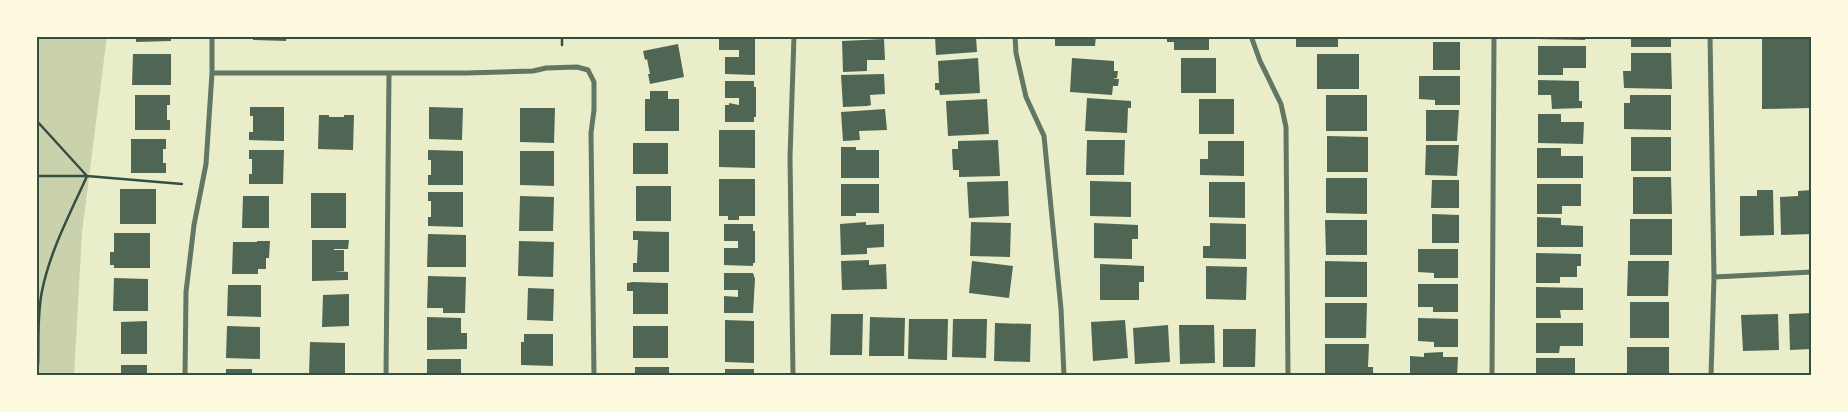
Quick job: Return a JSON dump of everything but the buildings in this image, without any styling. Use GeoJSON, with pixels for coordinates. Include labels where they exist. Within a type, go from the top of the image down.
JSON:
{"type":"FeatureCollection","features":[{"type":"Feature","properties":{"kind":"street"},"geometry":{"type":"LineString","coordinates":[[185,376],[186,292],[194,225],[206,164],[212,73],[212,36]]}},
{"type":"Feature","properties":{"kind":"street"},"geometry":{"type":"LineString","coordinates":[[793,376],[790,157],[794,36]]}},
{"type":"Feature","properties":{"kind":"street"},"geometry":{"type":"LineString","coordinates":[[1015,36],[1016,53],[1026,97],[1044,136],[1061,309],[1064,376]]}},
{"type":"Feature","properties":{"kind":"street"},"geometry":{"type":"LineString","coordinates":[[1251,36],[1260,61],[1281,104],[1286,127],[1288,376]]}},
{"type":"Feature","properties":{"kind":"street"},"geometry":{"type":"LineString","coordinates":[[1492,376],[1494,36]]}},
{"type":"Feature","properties":{"kind":"street"},"geometry":{"type":"LineString","coordinates":[[1710,36],[1714,277],[1711,376]]}},
{"type":"Feature","properties":{"kind":"street"},"geometry":{"type":"LineString","coordinates":[[212,73],[389,74],[533,71],[546,68],[577,67],[588,70],[594,82],[594,110],[591,134],[594,376]]}},
{"type":"Feature","properties":{"kind":"street"},"geometry":{"type":"LineString","coordinates":[[386,376],[389,74]]}},
{"type":"Feature","properties":{"kind":"street"},"geometry":{"type":"LineString","coordinates":[[1714,277],[1812,272]]}},
{"type":"Feature","properties":{"kind":"path"},"geometry":{"type":"LineString","coordinates":[[562,36],[562,45]]}},
{"type":"Feature","properties":{"kind":"path"},"geometry":{"type":"LineString","coordinates":[[36,120],[87,176]]}},
{"type":"Feature","properties":{"kind":"path"},"geometry":{"type":"LineString","coordinates":[[36,176],[87,176],[182,184]]}},
{"type":"Feature","properties":{"kind":"path"},"geometry":{"type":"LineString","coordinates":[[38,365],[42,294],[48,269],[64,225],[87,176]]}},
{"type":"Feature","properties":{"kind":"green space"},"geometry":{"type":"Polygon","coordinates":[[[36,36],[107,36],[82,232],[74,376],[36,376],[36,36]]]}}]}
